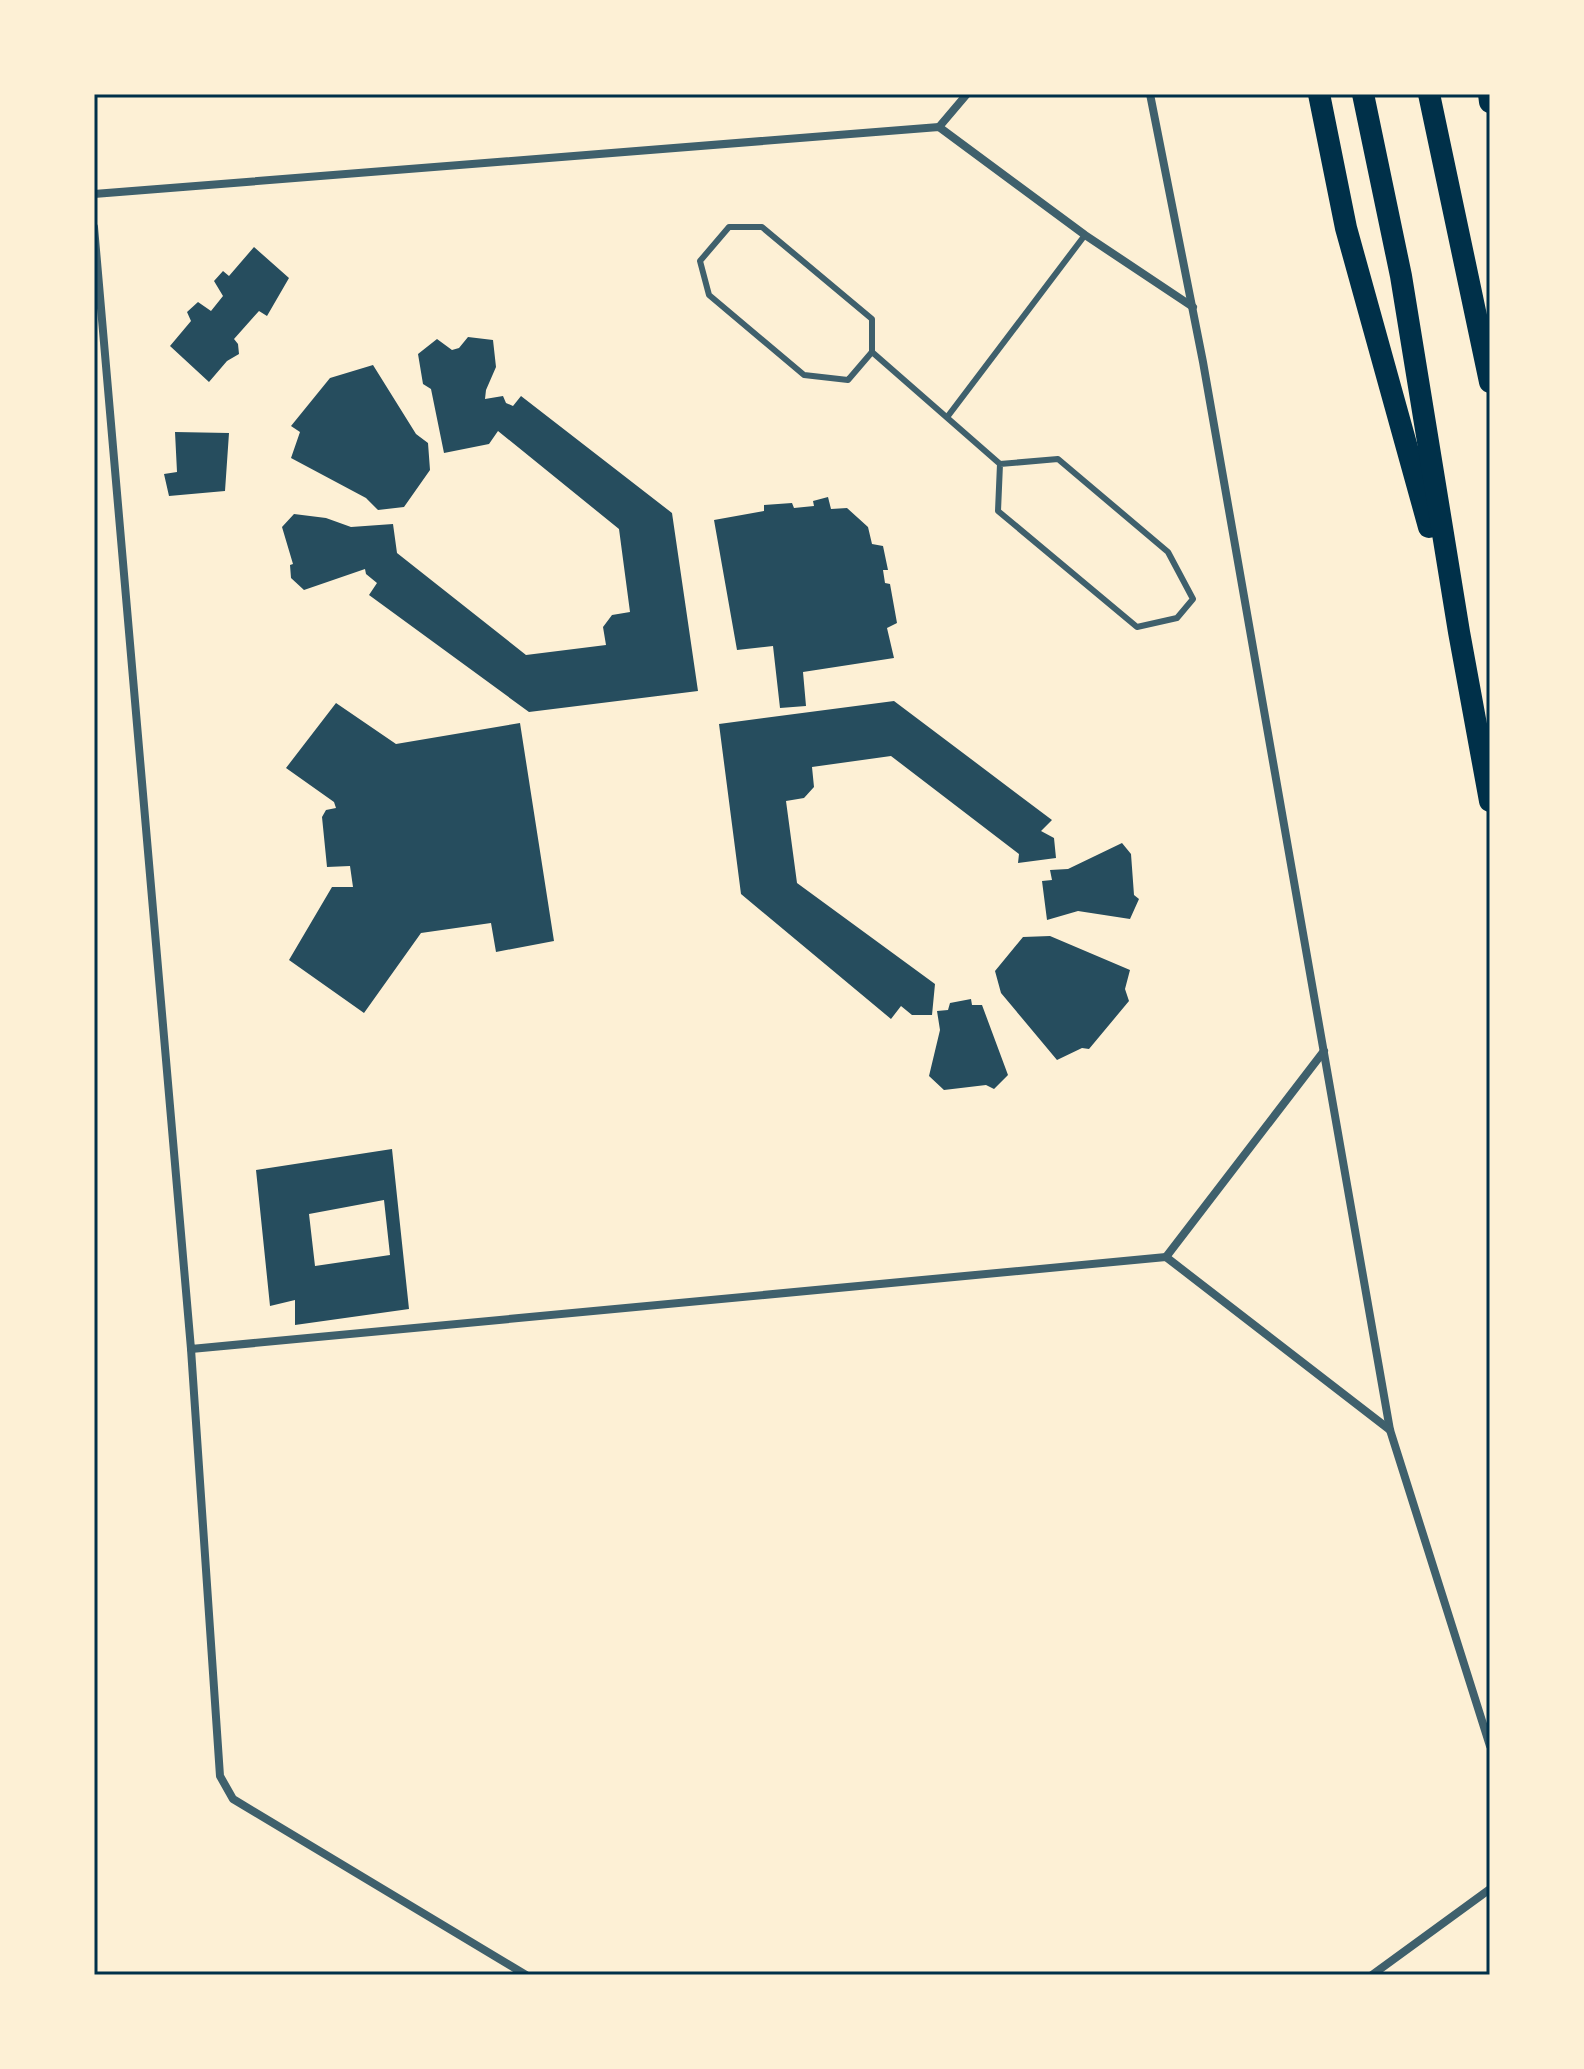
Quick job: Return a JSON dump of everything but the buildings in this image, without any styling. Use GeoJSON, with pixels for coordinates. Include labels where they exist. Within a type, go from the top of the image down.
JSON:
{"type":"FeatureCollection","features":[{"type":"Feature","properties":{"kind":"highway"},"geometry":{"type":"LineString","coordinates":[[1319,94],[1346,228],[1459,632]]}},
{"type":"Feature","properties":{"kind":"highway"},"geometry":{"type":"LineString","coordinates":[[1363,94],[1401,276],[1490,801]]}},
{"type":"Feature","properties":{"kind":"highway"},"geometry":{"type":"LineString","coordinates":[[1429,94],[1490,382]]}},
{"type":"Feature","properties":{"kind":"highway"},"geometry":{"type":"LineString","coordinates":[[1489,94],[1490,102]]}},
{"type":"Feature","properties":{"kind":"street"},"geometry":{"type":"LineString","coordinates":[[939,127],[967,94]]}},
{"type":"Feature","properties":{"kind":"street"},"geometry":{"type":"LineString","coordinates":[[1150,94],[1193,308],[1390,1430],[1490,1746]]}},
{"type":"Feature","properties":{"kind":"street"},"geometry":{"type":"LineString","coordinates":[[94,194],[939,127],[1085,235],[1193,308]]}},
{"type":"Feature","properties":{"kind":"street"},"geometry":{"type":"LineString","coordinates":[[94,227],[191,1349],[220,1776],[233,1799],[526,1975]]}},
{"type":"Feature","properties":{"kind":"street"},"geometry":{"type":"LineString","coordinates":[[1166,1257],[1324,1051]]}},
{"type":"Feature","properties":{"kind":"street"},"geometry":{"type":"LineString","coordinates":[[191,1349],[1166,1257],[1390,1430]]}},
{"type":"Feature","properties":{"kind":"street"},"geometry":{"type":"LineString","coordinates":[[1372,1975],[1490,1889]]}},
{"type":"Feature","properties":{"kind":"lane"},"geometry":{"type":"LineString","coordinates":[[329,94],[386,94]]}},
{"type":"Feature","properties":{"kind":"lane"},"geometry":{"type":"LineString","coordinates":[[872,352],[848,380],[804,375],[709,295],[700,261],[729,227],[762,227],[872,319],[872,352],[1000,464],[1058,459],[1168,552],[1193,599],[1177,618],[1137,627],[998,511],[1000,464]]}},
{"type":"Feature","properties":{"kind":"lane"},"geometry":{"type":"LineString","coordinates":[[948,416],[1085,235]]}}]}
